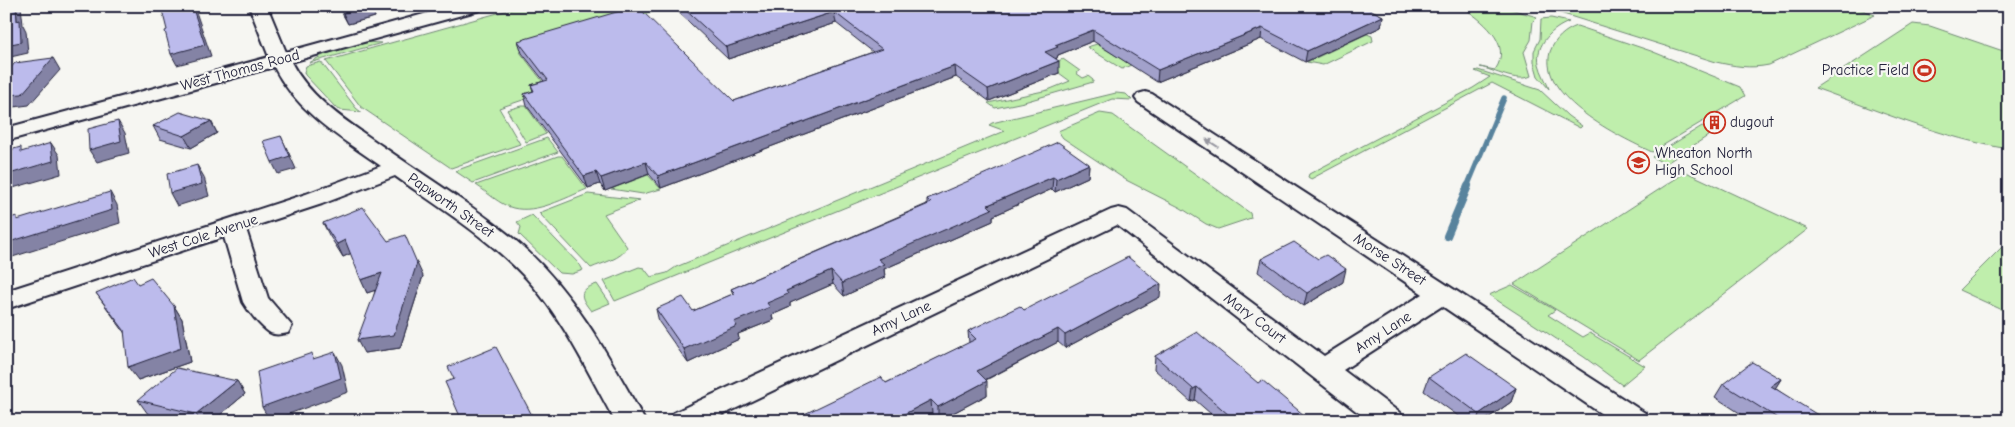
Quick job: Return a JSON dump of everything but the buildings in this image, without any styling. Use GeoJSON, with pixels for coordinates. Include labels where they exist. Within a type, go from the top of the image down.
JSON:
{"type":"FeatureCollection","features":[{"type":"Feature","properties":{"kind":"street","name":"Papworth Street"},"geometry":{"type":"LineString","coordinates":[[258,6],[280,58],[298,89],[316,108],[491,233],[548,287],[568,315],[630,421]]}},
{"type":"Feature","properties":{"kind":"street","name":"West Thomas Road"},"geometry":{"type":"LineString","coordinates":[[6,135],[474,6]]}},
{"type":"Feature","properties":{"kind":"street","name":"Morse Street"},"geometry":{"type":"LineString","coordinates":[[1145,98],[1635,421]]}},
{"type":"Feature","properties":{"kind":"street","name":"West Cole Avenue"},"geometry":{"type":"LineString","coordinates":[[6,300],[314,199],[398,167]]}},
{"type":"Feature","properties":{"kind":"street","name":"Amy Lane"},"geometry":{"type":"LineString","coordinates":[[683,421],[1119,215]]}},
{"type":"Feature","properties":{"kind":"street","name":"Mary Court"},"geometry":{"type":"LineString","coordinates":[[1119,215],[1390,421]]}},
{"type":"Feature","properties":{"kind":"street"},"geometry":{"type":"LineString","coordinates":[[233,226],[256,302],[279,326]]}},
{"type":"Feature","properties":{"kind":"street","name":"Amy Lane"},"geometry":{"type":"LineString","coordinates":[[1323,370],[1442,294]]}},
{"type":"Feature","properties":{"kind":"green space"},"geometry":{"type":"Polygon","coordinates":[[[523,6],[664,6],[666,8],[520,52],[550,91],[499,108],[520,144],[451,168],[361,107],[326,61],[523,6]]]}},
{"type":"Feature","properties":{"kind":"green space"},"geometry":{"type":"Polygon","coordinates":[[[1461,6],[1501,6],[1537,17],[1533,21],[1531,40],[1524,52],[1531,76],[1525,78],[1512,77],[1480,67],[1495,70],[1500,60],[1498,41],[1485,25],[1461,6]]]}},
{"type":"Feature","properties":{"kind":"green space"},"geometry":{"type":"Polygon","coordinates":[[[1525,6],[1861,6],[1858,8],[1875,15],[1769,65],[1749,67],[1716,62],[1557,12],[1543,11],[1525,6]]]}},
{"type":"Feature","properties":{"kind":"green space"},"geometry":{"type":"Polygon","coordinates":[[[1551,18],[1569,22],[1551,33],[1540,50],[1539,64],[1549,89],[1538,76],[1534,62],[1534,51],[1540,39],[1541,19],[1551,18]]]}},
{"type":"Feature","properties":{"kind":"green space","name":"Practice Field"},"geometry":{"type":"Polygon","coordinates":[[[1913,24],[1930,26],[2009,53],[2009,149],[1936,131],[1815,88],[1913,24]]]}},
{"type":"Feature","properties":{"kind":"green space"},"geometry":{"type":"Polygon","coordinates":[[[1577,26],[1651,51],[1740,87],[1745,96],[1652,152],[1602,126],[1569,100],[1556,85],[1550,69],[1550,52],[1560,36],[1577,26]]]}},
{"type":"Feature","properties":{"kind":"green space"},"geometry":{"type":"Polygon","coordinates":[[[1367,34],[1372,36],[1373,41],[1323,65],[1307,62],[1367,34]]]}},
{"type":"Feature","properties":{"kind":"green space"},"geometry":{"type":"Polygon","coordinates":[[[364,42],[382,43],[309,63],[323,55],[364,42]]]}},
{"type":"Feature","properties":{"kind":"green space"},"geometry":{"type":"Polygon","coordinates":[[[1097,44],[1131,65],[1122,69],[1087,47],[1097,44]]]}},
{"type":"Feature","properties":{"kind":"green space"},"geometry":{"type":"Polygon","coordinates":[[[1063,59],[1080,71],[1076,73],[1083,78],[1088,76],[1093,82],[1024,102],[995,108],[988,103],[1048,90],[1070,81],[1048,65],[1063,59]]]}},
{"type":"Feature","properties":{"kind":"green space"},"geometry":{"type":"Polygon","coordinates":[[[321,62],[361,112],[336,108],[305,75],[306,66],[321,62]]]}},
{"type":"Feature","properties":{"kind":"green space"},"geometry":{"type":"Polygon","coordinates":[[[1478,70],[1540,90],[1568,116],[1582,126],[1580,128],[1492,83],[1311,179],[1308,177],[1309,174],[1473,88],[1490,77],[1475,71],[1478,70]]]}},
{"type":"Feature","properties":{"kind":"green space"},"geometry":{"type":"Polygon","coordinates":[[[1116,93],[1126,94],[1132,100],[1112,99],[615,301],[604,281],[639,267],[644,268],[651,277],[667,273],[676,267],[1005,131],[989,125],[992,123],[1116,93]]]}},
{"type":"Feature","properties":{"kind":"green space"},"geometry":{"type":"Polygon","coordinates":[[[526,106],[546,134],[526,142],[507,110],[526,106]]]}},
{"type":"Feature","properties":{"kind":"green space"},"geometry":{"type":"Polygon","coordinates":[[[1100,113],[1113,115],[1250,213],[1251,218],[1218,229],[1206,224],[1181,208],[1126,180],[1063,138],[1058,131],[1100,113]]]}},
{"type":"Feature","properties":{"kind":"green space"},"geometry":{"type":"Polygon","coordinates":[[[1702,126],[1714,132],[1665,164],[1652,157],[1702,126]]]}},
{"type":"Feature","properties":{"kind":"green space"},"geometry":{"type":"Polygon","coordinates":[[[547,138],[558,152],[473,183],[455,171],[547,138]]]}},
{"type":"Feature","properties":{"kind":"green space"},"geometry":{"type":"Polygon","coordinates":[[[562,156],[587,189],[551,204],[532,209],[522,209],[503,204],[476,185],[562,156]]]}},
{"type":"Feature","properties":{"kind":"green space"},"geometry":{"type":"Polygon","coordinates":[[[1686,172],[1808,229],[1639,360],[1514,284],[1686,172]]]}},
{"type":"Feature","properties":{"kind":"green space"},"geometry":{"type":"Polygon","coordinates":[[[648,175],[661,189],[643,194],[611,189],[648,175]]]}},
{"type":"Feature","properties":{"kind":"green space"},"geometry":{"type":"Polygon","coordinates":[[[588,194],[640,200],[604,214],[627,247],[616,258],[591,268],[539,213],[588,194]]]}},
{"type":"Feature","properties":{"kind":"green space"},"geometry":{"type":"Polygon","coordinates":[[[532,215],[583,270],[572,274],[559,273],[519,234],[521,227],[517,222],[532,215]]]}},
{"type":"Feature","properties":{"kind":"green space"},"geometry":{"type":"Polygon","coordinates":[[[2009,240],[2009,313],[1959,290],[2009,240]]]}},
{"type":"Feature","properties":{"kind":"green space"},"geometry":{"type":"Polygon","coordinates":[[[597,284],[610,303],[591,311],[584,302],[582,294],[586,289],[597,284]]]}},
{"type":"Feature","properties":{"kind":"green space"},"geometry":{"type":"Polygon","coordinates":[[[1512,285],[1555,310],[1548,315],[1583,337],[1590,333],[1645,366],[1622,385],[1584,357],[1489,295],[1512,285]]]}},
{"type":"Feature","properties":{"kind":"waterway"},"geometry":{"type":"LineString","coordinates":[[1467,187],[1504,98]]}},
{"type":"Feature","properties":{"kind":"waterway"},"geometry":{"type":"LineString","coordinates":[[1447,236],[1468,186]]}},
{"type":"Feature","properties":{"kind":"place","name":"Practice Field"},"geometry":{"type":"Point","coordinates":[1925,70]}},
{"type":"Feature","properties":{"kind":"place","name":"dugout"},"geometry":{"type":"Point","coordinates":[1714,122]}},
{"type":"Feature","properties":{"kind":"place","name":"Wheaton North High School"},"geometry":{"type":"Point","coordinates":[1639,162]}}]}
